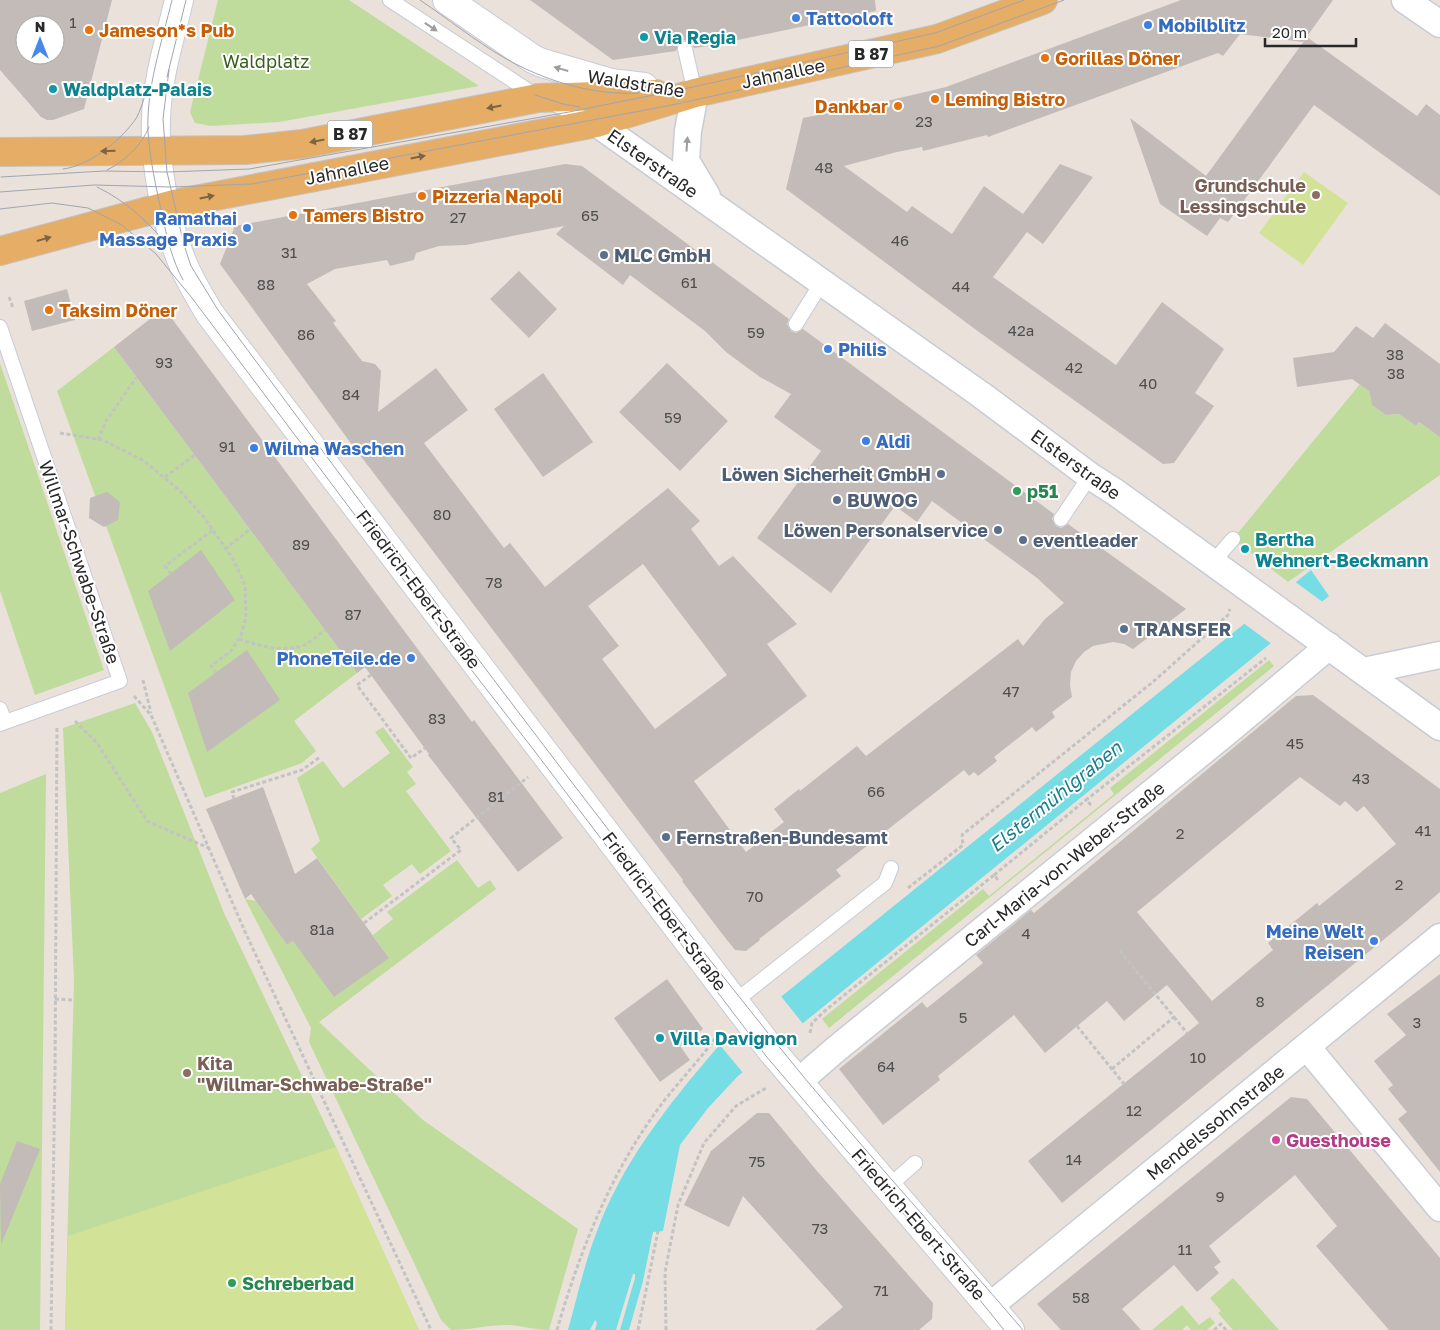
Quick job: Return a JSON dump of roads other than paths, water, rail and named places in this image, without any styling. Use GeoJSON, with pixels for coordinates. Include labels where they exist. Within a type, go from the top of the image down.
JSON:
{"type":"FeatureCollection","features":[{"type":"Feature","properties":{"kind":"main road"},"geometry":{"type":"LineString","coordinates":[[157,151],[156,120],[159,88],[179,0]]}},
{"type":"Feature","properties":{"kind":"main road","name":"Waldstraße"},"geometry":{"type":"LineString","coordinates":[[447,0],[542,63],[611,83],[695,93]]}},
{"type":"Feature","properties":{"kind":"main road","name":"Jahnallee"},"geometry":{"type":"LineString","coordinates":[[0,251],[165,206],[596,123],[695,93],[937,39],[1043,0]]}},
{"type":"Feature","properties":{"kind":"main road","name":"Jahnallee"},"geometry":{"type":"LineString","coordinates":[[0,152],[245,150],[302,144],[538,97],[695,93]]}},
{"type":"Feature","properties":{"kind":"main road","name":"Friedrich-Ebert-Straße"},"geometry":{"type":"LineString","coordinates":[[157,151],[165,206],[182,263],[210,314],[772,1051],[998,1322]]}},
{"type":"Feature","properties":{"kind":"street"},"geometry":{"type":"LineString","coordinates":[[1406,0],[1440,24]]}},
{"type":"Feature","properties":{"kind":"street","name":"Elsterstraße"},"geometry":{"type":"LineString","coordinates":[[695,93],[688,131],[686,161],[711,204]]}},
{"type":"Feature","properties":{"kind":"street","name":"Elsterstraße"},"geometry":{"type":"LineString","coordinates":[[596,123],[980,394],[1090,476],[1213,562],[1440,727]]}},
{"type":"Feature","properties":{"kind":"street","name":"Carl-Maria-von-Weber-Straße"},"geometry":{"type":"LineString","coordinates":[[798,1082],[1228,731],[1329,646]]}},
{"type":"Feature","properties":{"kind":"street"},"geometry":{"type":"LineString","coordinates":[[1364,671],[1440,655]]}},
{"type":"Feature","properties":{"kind":"street","name":"Mendelssohnstraße"},"geometry":{"type":"LineString","coordinates":[[998,1322],[1307,1048],[1440,937]]}},
{"type":"Feature","properties":{"kind":"street"},"geometry":{"type":"LineString","coordinates":[[1307,1048],[1440,1208]]}},
{"type":"Feature","properties":{"kind":"lane"},"geometry":{"type":"LineString","coordinates":[[390,0],[538,97],[596,123]]}},
{"type":"Feature","properties":{"kind":"lane"},"geometry":{"type":"LineString","coordinates":[[685,49],[695,93]]}},
{"type":"Feature","properties":{"kind":"lane"},"geometry":{"type":"LineString","coordinates":[[796,324],[822,282]]}},
{"type":"Feature","properties":{"kind":"lane","name":"Willmar-Schwabe-Straße"},"geometry":{"type":"LineString","coordinates":[[0,327],[120,680],[58,703],[2,718]]}},
{"type":"Feature","properties":{"kind":"lane"},"geometry":{"type":"LineString","coordinates":[[1061,519],[1090,476]]}},
{"type":"Feature","properties":{"kind":"lane"},"geometry":{"type":"LineString","coordinates":[[1213,562],[1233,539]]}},
{"type":"Feature","properties":{"kind":"lane","name":"Friedrich-Ebert-Straße"},"geometry":{"type":"LineString","coordinates":[[741,1011],[886,883],[891,868]]}},
{"type":"Feature","properties":{"kind":"lane"},"geometry":{"type":"LineString","coordinates":[[888,1188],[915,1162]]}},
{"type":"Feature","properties":{"kind":"water","name":"Elstermühlgraben"},"geometry":{"type":"Polygon","coordinates":[[[1311,570],[1329,596],[738,1076],[708,1108],[680,1145],[663,1231],[653,1232],[643,1281],[629,1330],[620,1330],[635,1274],[633,1274],[616,1330],[595,1330],[597,1323],[595,1320],[590,1330],[568,1330],[592,1246],[606,1208],[619,1183],[647,1136],[716,1049],[1311,570]]]}},
{"type":"Feature","properties":{"kind":"tram line"},"geometry":{"type":"LineString","coordinates":[[172,0],[152,82],[148,132],[150,153],[166,232],[183,280]]}},
{"type":"Feature","properties":{"kind":"tram line"},"geometry":{"type":"LineString","coordinates":[[167,77],[186,0]]}},
{"type":"Feature","properties":{"kind":"tram line"},"geometry":{"type":"LineString","coordinates":[[420,0],[471,37],[534,73],[586,89],[604,92],[639,93]]}},
{"type":"Feature","properties":{"kind":"tram line"},"geometry":{"type":"LineString","coordinates":[[1,177],[104,171],[167,172],[249,169],[569,112],[693,87],[935,33],[1024,0]]}},
{"type":"Feature","properties":{"kind":"tram line"},"geometry":{"type":"LineString","coordinates":[[0,192],[94,185],[170,187],[252,184],[672,105],[939,46],[1064,0]]}},
{"type":"Feature","properties":{"kind":"tram line"},"geometry":{"type":"LineString","coordinates":[[169,70],[163,119],[167,172],[184,245],[191,266],[218,310],[494,680],[704,953],[836,1116],[1023,1330]]}},
{"type":"Feature","properties":{"kind":"tram line"},"geometry":{"type":"LineString","coordinates":[[63,169],[73,167],[93,158],[121,136],[135,120],[148,87]]}},
{"type":"Feature","properties":{"kind":"tram line"},"geometry":{"type":"LineString","coordinates":[[535,95],[580,107]]}},
{"type":"Feature","properties":{"kind":"tram line"},"geometry":{"type":"LineString","coordinates":[[107,170],[132,152],[142,140],[149,127]]}},
{"type":"Feature","properties":{"kind":"tram line"},"geometry":{"type":"LineString","coordinates":[[97,187],[118,199],[136,213],[168,245]]}},
{"type":"Feature","properties":{"kind":"tram line"},"geometry":{"type":"LineString","coordinates":[[0,209],[52,203],[88,208],[122,225],[156,254],[192,298],[466,663],[766,1056],[847,1151],[967,1284],[1004,1330]]}},
{"type":"Feature","properties":{"kind":"place","name":"Tattooloft"},"geometry":{"type":"Point","coordinates":[796,18]}},
{"type":"Feature","properties":{"kind":"place","name":"Mobilblitz"},"geometry":{"type":"Point","coordinates":[1148,25]}},
{"type":"Feature","properties":{"kind":"place","name":"Jameson*s Pub"},"geometry":{"type":"Point","coordinates":[89,30]}},
{"type":"Feature","properties":{"kind":"place","name":"Via Regia"},"geometry":{"type":"Point","coordinates":[644,37]}},
{"type":"Feature","properties":{"kind":"place","name":"Gorillas Döner"},"geometry":{"type":"Point","coordinates":[1045,58]}},
{"type":"Feature","properties":{"kind":"place","name":"Waldplatz-Palais"},"geometry":{"type":"Point","coordinates":[53,89]}},
{"type":"Feature","properties":{"kind":"place","name":"Leming Bistro"},"geometry":{"type":"Point","coordinates":[935,99]}},
{"type":"Feature","properties":{"kind":"place","name":"Dankbar"},"geometry":{"type":"Point","coordinates":[898,106]}},
{"type":"Feature","properties":{"kind":"place","name":"Grundschule Lessingschule"},"geometry":{"type":"Point","coordinates":[1316,195]}},
{"type":"Feature","properties":{"kind":"place","name":"Pizzeria Napoli"},"geometry":{"type":"Point","coordinates":[422,196]}},
{"type":"Feature","properties":{"kind":"place","name":"Tamers Bistro"},"geometry":{"type":"Point","coordinates":[293,215]}},
{"type":"Feature","properties":{"kind":"place","name":"Ramathai Massage Praxis"},"geometry":{"type":"Point","coordinates":[247,228]}},
{"type":"Feature","properties":{"kind":"place","name":"MLC GmbH"},"geometry":{"type":"Point","coordinates":[604,255]}},
{"type":"Feature","properties":{"kind":"place","name":"Taksim Döner"},"geometry":{"type":"Point","coordinates":[49,310]}},
{"type":"Feature","properties":{"kind":"place","name":"Philis"},"geometry":{"type":"Point","coordinates":[828,349]}},
{"type":"Feature","properties":{"kind":"place","name":"Aldi"},"geometry":{"type":"Point","coordinates":[866,441]}},
{"type":"Feature","properties":{"kind":"place","name":"Wilma Waschen"},"geometry":{"type":"Point","coordinates":[254,448]}},
{"type":"Feature","properties":{"kind":"place","name":"Löwen Sicherheit GmbH"},"geometry":{"type":"Point","coordinates":[941,474]}},
{"type":"Feature","properties":{"kind":"place","name":"p51"},"geometry":{"type":"Point","coordinates":[1017,491]}},
{"type":"Feature","properties":{"kind":"place","name":"BUWOG"},"geometry":{"type":"Point","coordinates":[837,500]}},
{"type":"Feature","properties":{"kind":"place","name":"Löwen Personalservice"},"geometry":{"type":"Point","coordinates":[998,530]}},
{"type":"Feature","properties":{"kind":"place","name":"eventleader"},"geometry":{"type":"Point","coordinates":[1023,540]}},
{"type":"Feature","properties":{"kind":"place","name":"Bertha Wehnert-Beckmann"},"geometry":{"type":"Point","coordinates":[1245,549]}},
{"type":"Feature","properties":{"kind":"place","name":"TRANSFER"},"geometry":{"type":"Point","coordinates":[1124,629]}},
{"type":"Feature","properties":{"kind":"place","name":"PhoneTeile.de"},"geometry":{"type":"Point","coordinates":[411,658]}},
{"type":"Feature","properties":{"kind":"place","name":"Fernstraßen-Bundesamt"},"geometry":{"type":"Point","coordinates":[666,837]}},
{"type":"Feature","properties":{"kind":"place","name":"Meine Welt Reisen"},"geometry":{"type":"Point","coordinates":[1374,941]}},
{"type":"Feature","properties":{"kind":"place","name":"Villa Davignon"},"geometry":{"type":"Point","coordinates":[660,1038]}},
{"type":"Feature","properties":{"kind":"place","name":"Kita \"Willmar-Schwabe-Straße\""},"geometry":{"type":"Point","coordinates":[187,1073]}},
{"type":"Feature","properties":{"kind":"place","name":"Guesthouse"},"geometry":{"type":"Point","coordinates":[1276,1140]}},
{"type":"Feature","properties":{"kind":"place","name":"Schreberbad"},"geometry":{"type":"Point","coordinates":[232,1283]}},
{"type":"Feature","properties":{"kind":"park label","name":"Waldplatz"},"geometry":{"type":"Point","coordinates":[266,61]}}]}
